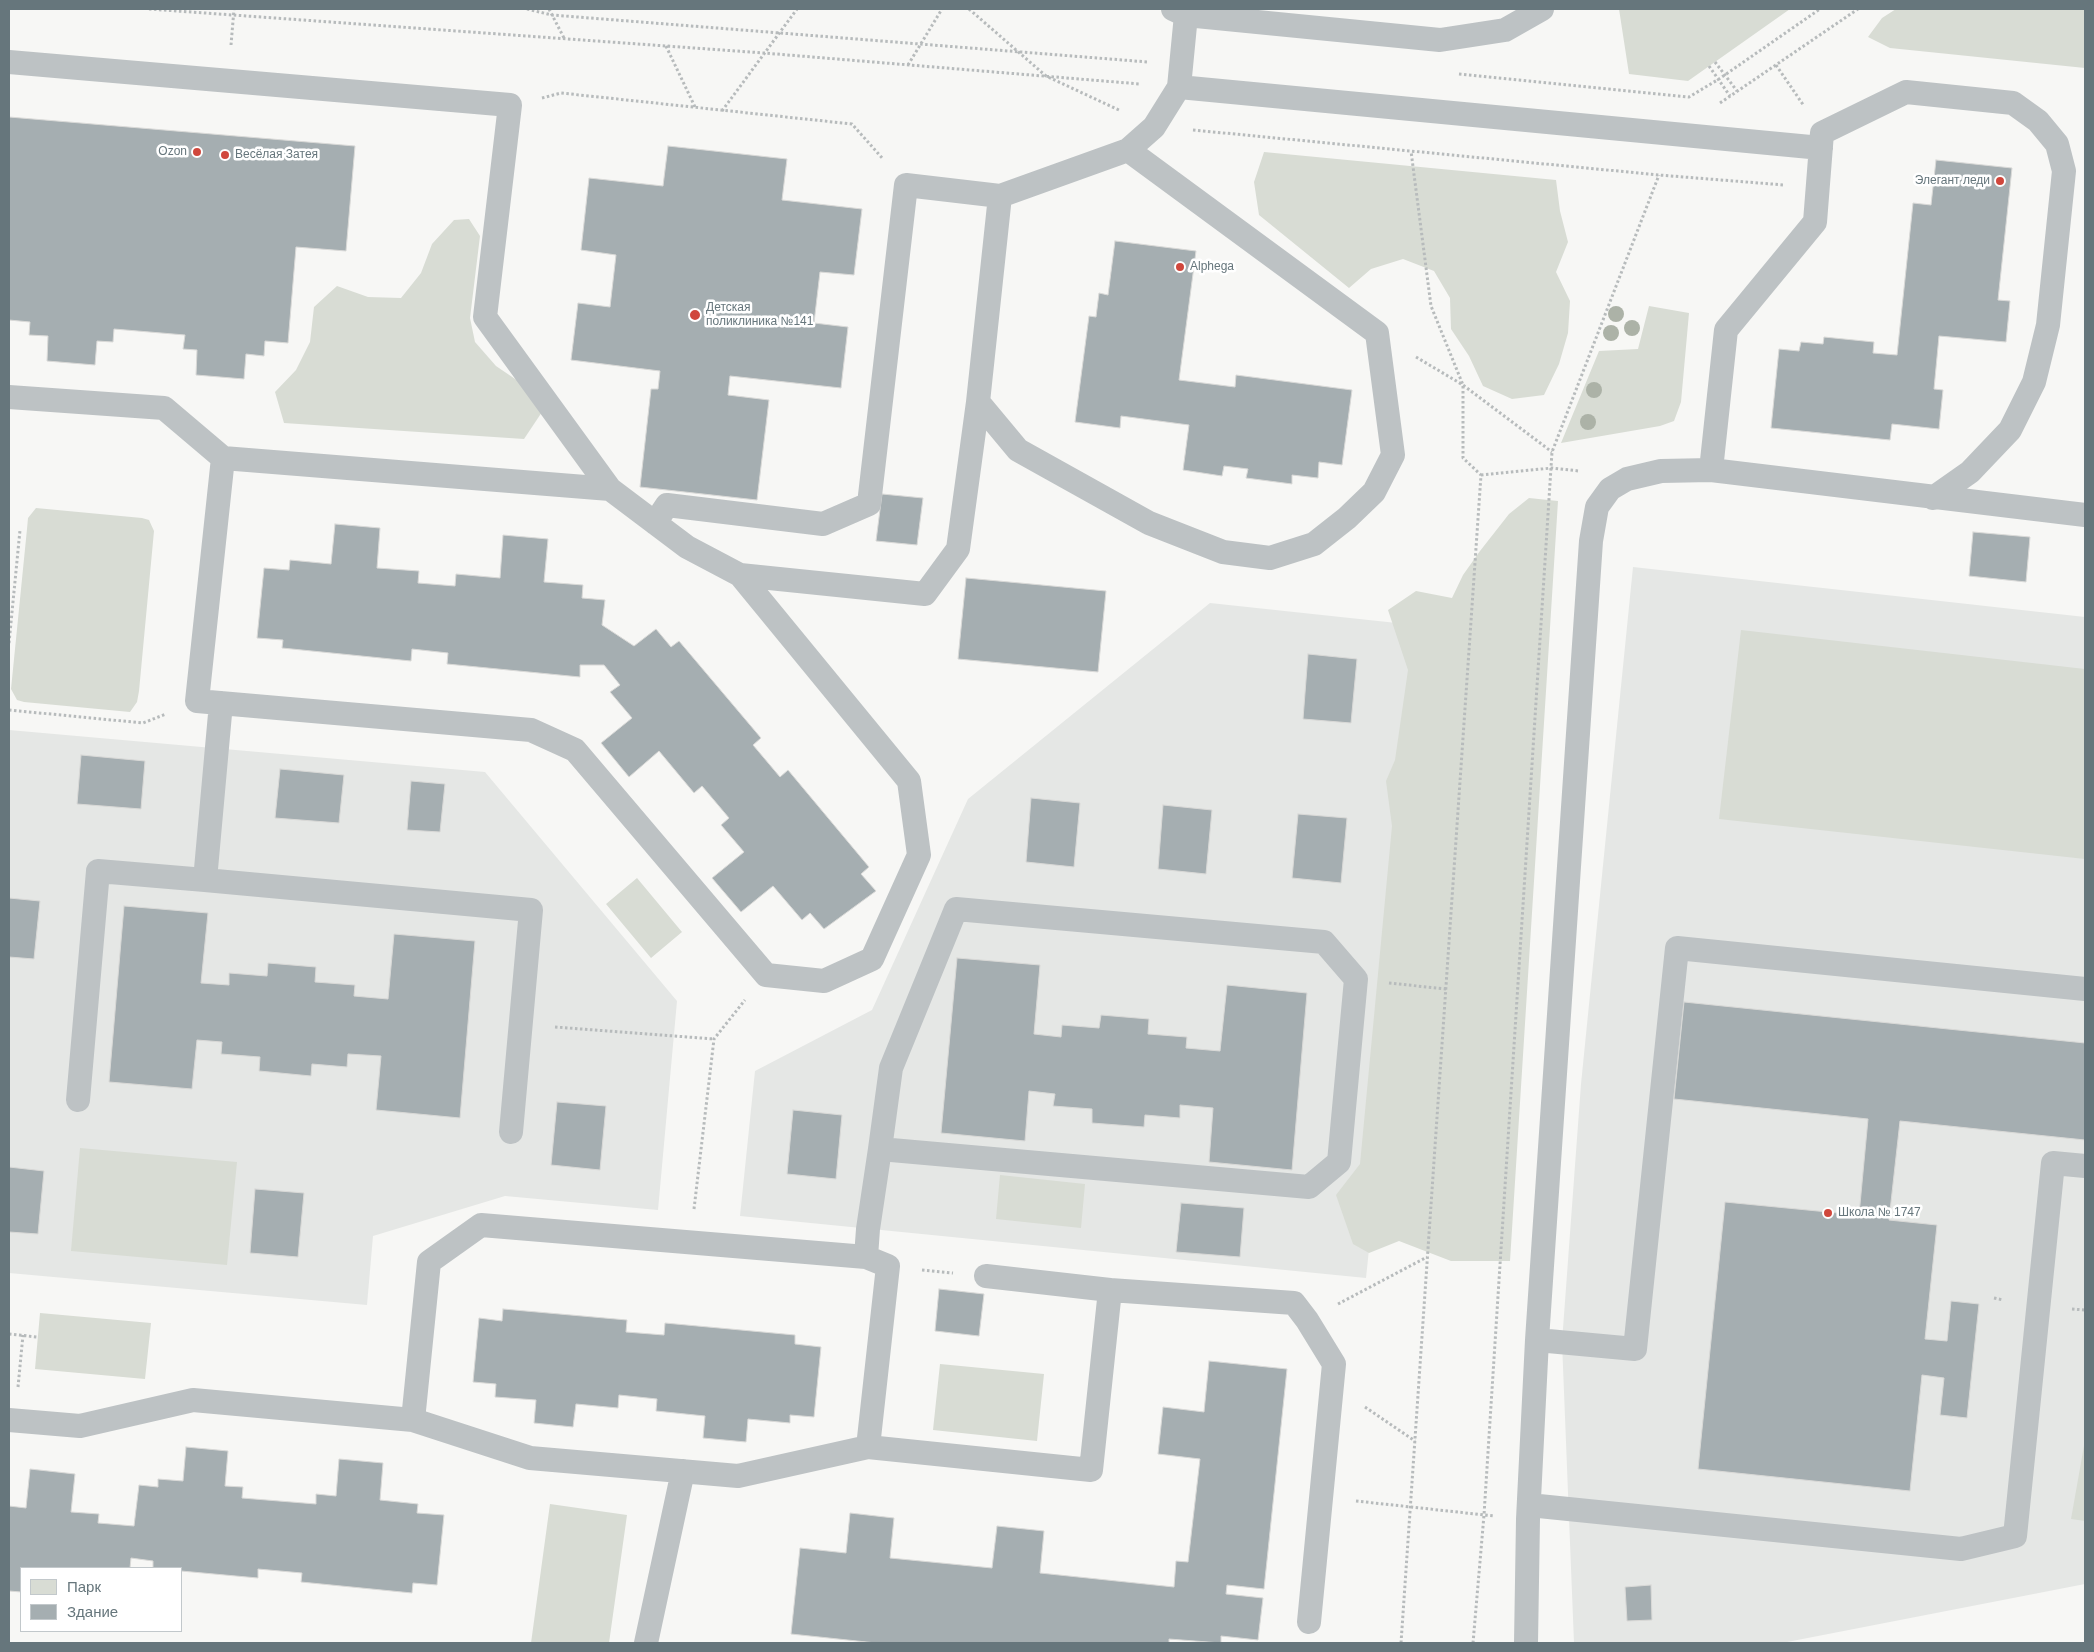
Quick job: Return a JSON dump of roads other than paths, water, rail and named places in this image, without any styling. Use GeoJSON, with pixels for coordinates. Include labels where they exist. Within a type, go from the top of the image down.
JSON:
{"type":"FeatureCollection","features":[{"type":"Feature","properties":{"kind":"lane"},"geometry":{"type":"LineString","coordinates":[[655,523],[668,505],[823,524],[868,504],[906,185],[1000,196],[1128,150],[1154,127],[1179,87],[1185,11],[1440,40],[1505,30],[1542,9]]}},
{"type":"Feature","properties":{"kind":"lane"},"geometry":{"type":"LineString","coordinates":[[9,62],[510,105],[485,316],[610,488],[687,547],[740,575],[925,594],[958,549],[978,402],[1000,196]]}},
{"type":"Feature","properties":{"kind":"lane"},"geometry":{"type":"LineString","coordinates":[[1179,87],[1822,140],[1906,92],[2013,103],[2038,121],[2057,144],[2064,171],[2048,325],[2034,382],[2010,430],[1970,472],[1933,498]]}},
{"type":"Feature","properties":{"kind":"lane"},"geometry":{"type":"LineString","coordinates":[[1711,470],[1726,330],[1815,222],[1822,140]]}},
{"type":"Feature","properties":{"kind":"lane"},"geometry":{"type":"LineString","coordinates":[[978,402],[1018,450],[1149,523],[1223,552],[1270,558],[1314,544],[1347,518],[1374,492],[1393,455],[1377,333],[1128,150]]}},
{"type":"Feature","properties":{"kind":"lane"},"geometry":{"type":"LineString","coordinates":[[9,397],[164,408],[223,458],[610,488]]}},
{"type":"Feature","properties":{"kind":"lane"},"geometry":{"type":"LineString","coordinates":[[223,458],[197,701],[531,730],[575,750],[766,975],[824,981],[872,959],[919,855],[909,781],[740,575]]}},
{"type":"Feature","properties":{"kind":"lane"},"geometry":{"type":"LineString","coordinates":[[1526,1643],[1528,1512],[1538,1340],[1591,541],[1597,507],[1610,489],[1627,479],[1661,471],[1711,470],[2085,515]]}},
{"type":"Feature","properties":{"kind":"lane"},"geometry":{"type":"LineString","coordinates":[[205,880],[221,703]]}},
{"type":"Feature","properties":{"kind":"lane"},"geometry":{"type":"LineString","coordinates":[[78,1100],[98,871],[531,910],[511,1132]]}},
{"type":"Feature","properties":{"kind":"lane"},"geometry":{"type":"LineString","coordinates":[[866,1257],[880,1149],[891,1068],[956,909],[1324,942],[1356,979],[1339,1162],[1309,1187],[880,1149]]}},
{"type":"Feature","properties":{"kind":"lane"},"geometry":{"type":"LineString","coordinates":[[1538,1340],[1636,1349],[1677,948],[2085,989]]}},
{"type":"Feature","properties":{"kind":"lane"},"geometry":{"type":"LineString","coordinates":[[1528,1512],[1961,1549],[2015,1536],[2053,1163],[2085,1166]]}},
{"type":"Feature","properties":{"kind":"lane"},"geometry":{"type":"LineString","coordinates":[[413,1420],[429,1262],[481,1225],[866,1257],[888,1266],[868,1447]]}},
{"type":"Feature","properties":{"kind":"lane"},"geometry":{"type":"LineString","coordinates":[[986,1276],[1110,1290],[1294,1303],[1307,1320],[1334,1364],[1308,1622]]}},
{"type":"Feature","properties":{"kind":"lane"},"geometry":{"type":"LineString","coordinates":[[12,1420],[80,1426],[193,1400],[413,1420],[530,1458],[683,1472],[738,1476],[868,1447],[1092,1470],[1110,1290]]}},
{"type":"Feature","properties":{"kind":"lane"},"geometry":{"type":"LineString","coordinates":[[646,1643],[683,1472]]}},
{"type":"Feature","properties":{"kind":"place","name":"Ozon"},"geometry":{"type":"Point","coordinates":[197,152]}},
{"type":"Feature","properties":{"kind":"place","name":"Весёлая Затея"},"geometry":{"type":"Point","coordinates":[225,155]}},
{"type":"Feature","properties":{"kind":"place","name":"Элегант леди"},"geometry":{"type":"Point","coordinates":[2000,181]}},
{"type":"Feature","properties":{"kind":"place","name":"Alphega"},"geometry":{"type":"Point","coordinates":[1180,267]}},
{"type":"Feature","properties":{"kind":"place","name":"Детская поликлиника №141"},"geometry":{"type":"Point","coordinates":[695,315]}},
{"type":"Feature","properties":{"kind":"place","name":"Школа № 1747"},"geometry":{"type":"Point","coordinates":[1828,1213]}}]}
